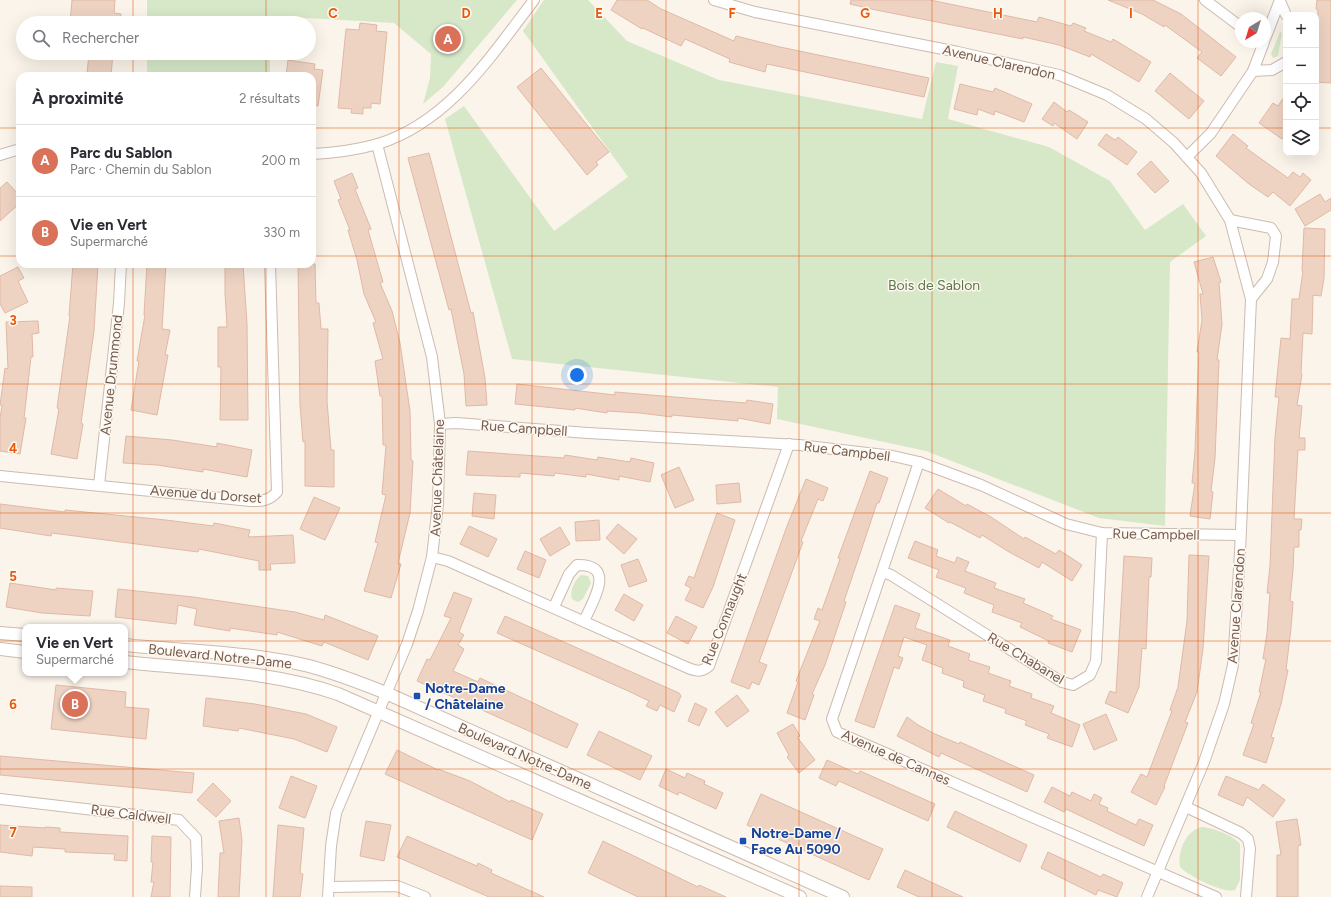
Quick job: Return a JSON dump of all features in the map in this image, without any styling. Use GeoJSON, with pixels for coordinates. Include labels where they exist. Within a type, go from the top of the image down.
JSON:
{"type":"FeatureCollection","features":[{"type":"Feature","properties":{"kind":"street"},"geometry":{"type":"LineString","coordinates":[[316,154],[339,152],[377,144],[420,124],[454,98],[489,58],[534,0]]}},
{"type":"Feature","properties":{"kind":"street","name":"Avenue Clarendon"},"geometry":{"type":"LineString","coordinates":[[714,0],[756,12],[958,52],[1059,75],[1107,95],[1146,119],[1174,143],[1201,173],[1230,220],[1251,299],[1233,665],[1224,704],[1186,808],[1147,897]]}},
{"type":"Feature","properties":{"kind":"street"},"geometry":{"type":"LineString","coordinates":[[1205,0],[1235,22]]}},
{"type":"Feature","properties":{"kind":"street"},"geometry":{"type":"LineString","coordinates":[[1280,1],[1285,12]]}},
{"type":"Feature","properties":{"kind":"street"},"geometry":{"type":"LineString","coordinates":[[1271,24],[1280,1]]}},
{"type":"Feature","properties":{"kind":"street"},"geometry":{"type":"LineString","coordinates":[[1187,157],[1211,132],[1253,71],[1262,48]]}},
{"type":"Feature","properties":{"kind":"street"},"geometry":{"type":"LineString","coordinates":[[1253,71],[1272,70],[1283,64]]}},
{"type":"Feature","properties":{"kind":"street","name":"Avenue Châtelaine"},"geometry":{"type":"LineString","coordinates":[[329,892],[331,846],[336,814],[407,644],[418,611],[432,557],[438,504],[440,424],[432,357],[377,144]]}},
{"type":"Feature","properties":{"kind":"street"},"geometry":{"type":"LineString","coordinates":[[0,154],[16,150]]}},
{"type":"Feature","properties":{"kind":"street"},"geometry":{"type":"LineString","coordinates":[[1230,220],[1272,228],[1276,236],[1273,262],[1268,279],[1251,299]]}},
{"type":"Feature","properties":{"kind":"street","name":"Avenue Drummond"},"geometry":{"type":"LineString","coordinates":[[99,485],[119,303],[121,268]]}},
{"type":"Feature","properties":{"kind":"street","name":"Avenue du Dorset"},"geometry":{"type":"LineString","coordinates":[[0,476],[251,501],[262,501],[272,498],[277,492],[270,268]]}},
{"type":"Feature","properties":{"kind":"street","name":"Rue Campbell"},"geometry":{"type":"LineString","coordinates":[[440,424],[456,423],[588,433],[789,444],[870,453],[919,462],[981,485],[1066,524],[1102,534],[1240,535]]}},
{"type":"Feature","properties":{"kind":"street","name":"Rue Connaught"},"geometry":{"type":"LineString","coordinates":[[432,557],[448,561],[554,607],[697,672],[703,671],[709,666],[789,444]]}},
{"type":"Feature","properties":{"kind":"street","name":"Avenue de Cannes"},"geometry":{"type":"LineString","coordinates":[[919,462],[832,720],[837,732],[1216,897]]}},
{"type":"Feature","properties":{"kind":"street","name":"Rue Chabanel"},"geometry":{"type":"LineString","coordinates":[[882,572],[891,575],[1062,682],[1073,685],[1090,675],[1096,661],[1102,534]]}},
{"type":"Feature","properties":{"kind":"street"},"geometry":{"type":"LineString","coordinates":[[554,607],[569,574],[577,565],[588,565],[597,572],[600,578],[600,585],[584,621]]}},
{"type":"Feature","properties":{"kind":"street"},"geometry":{"type":"LineString","coordinates":[[0,632],[22,635]]}},
{"type":"Feature","properties":{"kind":"street","name":"Boulevard Notre-Dame"},"geometry":{"type":"LineString","coordinates":[[128,645],[288,662],[341,676],[386,693],[843,897]]}},
{"type":"Feature","properties":{"kind":"street"},"geometry":{"type":"LineString","coordinates":[[0,649],[22,652]]}},
{"type":"Feature","properties":{"kind":"street","name":"Boulevard Notre-Dame"},"geometry":{"type":"LineString","coordinates":[[128,662],[250,674],[291,681],[327,690],[379,710],[800,897]]}},
{"type":"Feature","properties":{"kind":"street","name":"Rue Caldwell"},"geometry":{"type":"LineString","coordinates":[[0,800],[179,820],[196,838],[197,867],[195,897]]}},
{"type":"Feature","properties":{"kind":"street"},"geometry":{"type":"LineString","coordinates":[[1186,808],[1241,834],[1248,839],[1250,849],[1246,897]]}},
{"type":"Feature","properties":{"kind":"street"},"geometry":{"type":"LineString","coordinates":[[329,892],[397,886],[425,897]]}},
{"type":"Feature","properties":{"kind":"green space"},"geometry":{"type":"Polygon","coordinates":[[[147,0],[517,0],[443,87],[423,104],[430,78],[431,54],[394,23],[316,19],[316,16],[147,16],[147,0]]]}},
{"type":"Feature","properties":{"kind":"green space","name":"Bois de Sablon"},"geometry":{"type":"Polygon","coordinates":[[[544,0],[588,0],[627,41],[719,80],[922,119],[936,62],[958,66],[948,119],[1049,147],[1110,181],[1145,230],[1183,204],[1206,236],[1170,262],[1165,526],[1099,518],[926,451],[777,419],[778,387],[512,359],[445,119],[464,106],[554,231],[628,177],[523,31],[544,0]]]}},
{"type":"Feature","properties":{"kind":"green space"},"geometry":{"type":"Polygon","coordinates":[[[1280,32],[1282,33],[1278,56],[1273,58],[1271,54],[1280,32]]]}},
{"type":"Feature","properties":{"kind":"green space"},"geometry":{"type":"Polygon","coordinates":[[[147,60],[270,60],[270,72],[147,72],[147,60]]]}},
{"type":"Feature","properties":{"kind":"green space"},"geometry":{"type":"Polygon","coordinates":[[[581,575],[588,576],[591,583],[583,599],[578,602],[572,599],[571,593],[575,583],[581,575]]]}},
{"type":"Feature","properties":{"kind":"green space"},"geometry":{"type":"Polygon","coordinates":[[[1202,827],[1222,832],[1240,844],[1240,880],[1235,890],[1230,891],[1215,887],[1190,875],[1180,867],[1179,861],[1184,842],[1191,832],[1202,827]]]}},
{"type":"Feature","properties":{"kind":"building"},"geometry":{"type":"Polygon","coordinates":[[[72,0],[115,0],[114,13],[121,14],[121,16],[71,16],[72,0]]]}},
{"type":"Feature","properties":{"kind":"building"},"geometry":{"type":"Polygon","coordinates":[[[617,0],[647,0],[661,9],[734,41],[736,36],[780,47],[929,78],[924,97],[767,64],[765,72],[729,62],[730,59],[685,39],[681,46],[643,28],[642,29],[611,10],[617,0]]]}},
{"type":"Feature","properties":{"kind":"building"},"geometry":{"type":"Polygon","coordinates":[[[851,0],[930,0],[1037,22],[1039,17],[1071,26],[1073,23],[1086,28],[1084,31],[1111,42],[1113,39],[1151,62],[1139,82],[1091,54],[1090,57],[1059,45],[1023,37],[1023,39],[876,10],[850,4],[851,0]]]}},
{"type":"Feature","properties":{"kind":"building"},"geometry":{"type":"Polygon","coordinates":[[[1108,0],[1153,0],[1181,14],[1236,57],[1221,76],[1197,58],[1202,52],[1165,25],[1164,27],[1142,14],[1108,0]]]}},
{"type":"Feature","properties":{"kind":"building"},"geometry":{"type":"Polygon","coordinates":[[[1317,0],[1331,0],[1331,83],[1319,82],[1319,12],[1316,9],[1317,0]]]}},
{"type":"Feature","properties":{"kind":"building"},"geometry":{"type":"Polygon","coordinates":[[[360,23],[377,25],[376,31],[387,32],[380,104],[371,103],[371,108],[363,108],[363,114],[351,113],[352,109],[338,108],[346,29],[359,30],[360,23]]]}},
{"type":"Feature","properties":{"kind":"building"},"geometry":{"type":"Polygon","coordinates":[[[88,60],[112,60],[111,72],[87,72],[88,60]]]}},
{"type":"Feature","properties":{"kind":"building"},"geometry":{"type":"Polygon","coordinates":[[[288,60],[315,64],[314,69],[323,70],[318,106],[316,106],[316,72],[286,72],[288,60]]]}},
{"type":"Feature","properties":{"kind":"building"},"geometry":{"type":"Polygon","coordinates":[[[541,68],[609,152],[596,162],[598,165],[587,175],[517,87],[541,68]]]}},
{"type":"Feature","properties":{"kind":"building"},"geometry":{"type":"Polygon","coordinates":[[[1170,73],[1204,101],[1189,119],[1155,91],[1170,73]]]}},
{"type":"Feature","properties":{"kind":"building"},"geometry":{"type":"Polygon","coordinates":[[[960,84],[993,92],[995,88],[1032,104],[1024,122],[995,111],[994,115],[978,109],[977,115],[954,109],[960,84]]]}},
{"type":"Feature","properties":{"kind":"building"},"geometry":{"type":"Polygon","coordinates":[[[1283,98],[1282,139],[1259,123],[1273,103],[1278,106],[1283,98]]]}},
{"type":"Feature","properties":{"kind":"building"},"geometry":{"type":"Polygon","coordinates":[[[1054,102],[1067,112],[1069,110],[1088,122],[1077,139],[1054,123],[1053,126],[1042,119],[1054,102]]]}},
{"type":"Feature","properties":{"kind":"building"},"geometry":{"type":"Polygon","coordinates":[[[1106,134],[1115,140],[1118,137],[1137,152],[1127,165],[1098,145],[1106,134]]]}},
{"type":"Feature","properties":{"kind":"building"},"geometry":{"type":"Polygon","coordinates":[[[1233,134],[1248,146],[1246,148],[1288,178],[1293,172],[1300,177],[1303,173],[1311,180],[1290,206],[1273,192],[1268,197],[1249,184],[1216,156],[1233,134]]]}},
{"type":"Feature","properties":{"kind":"building"},"geometry":{"type":"Polygon","coordinates":[[[429,153],[471,313],[473,312],[485,378],[487,405],[466,406],[464,374],[451,309],[449,310],[408,158],[429,153]]]}},
{"type":"Feature","properties":{"kind":"building"},"geometry":{"type":"Polygon","coordinates":[[[1151,161],[1169,181],[1155,193],[1137,174],[1151,161]]]}},
{"type":"Feature","properties":{"kind":"building"},"geometry":{"type":"Polygon","coordinates":[[[352,173],[358,188],[355,189],[371,229],[368,230],[383,282],[380,283],[392,311],[400,343],[410,411],[411,460],[413,461],[410,513],[398,563],[401,564],[391,598],[364,591],[378,543],[375,542],[386,495],[382,494],[386,445],[383,445],[382,396],[380,396],[375,361],[383,359],[373,323],[376,322],[364,294],[357,260],[348,230],[350,230],[338,200],[341,199],[334,181],[352,173]]]}},
{"type":"Feature","properties":{"kind":"building"},"geometry":{"type":"Polygon","coordinates":[[[7,182],[16,192],[16,207],[0,221],[0,188],[7,182]]]}},
{"type":"Feature","properties":{"kind":"building"},"geometry":{"type":"Polygon","coordinates":[[[1320,194],[1325,202],[1331,198],[1331,210],[1305,226],[1295,209],[1320,194]]]}},
{"type":"Feature","properties":{"kind":"building"},"geometry":{"type":"Polygon","coordinates":[[[1304,228],[1325,229],[1324,278],[1321,296],[1313,295],[1312,334],[1303,333],[1302,374],[1297,405],[1302,406],[1299,438],[1305,438],[1305,450],[1298,450],[1294,519],[1302,519],[1301,530],[1299,530],[1299,547],[1294,547],[1290,601],[1293,602],[1286,670],[1288,670],[1281,704],[1271,737],[1274,738],[1266,763],[1243,755],[1254,724],[1251,723],[1261,692],[1259,692],[1266,659],[1263,659],[1267,633],[1270,593],[1267,593],[1270,566],[1275,437],[1279,397],[1275,397],[1281,338],[1290,339],[1292,299],[1299,299],[1303,271],[1304,228]]]}},
{"type":"Feature","properties":{"kind":"building"},"geometry":{"type":"Polygon","coordinates":[[[1213,257],[1221,282],[1219,283],[1222,324],[1217,360],[1219,360],[1215,458],[1211,491],[1213,492],[1210,519],[1190,516],[1195,483],[1192,483],[1195,451],[1199,352],[1197,352],[1202,320],[1200,294],[1203,294],[1194,262],[1213,257]]]}},
{"type":"Feature","properties":{"kind":"building"},"geometry":{"type":"Polygon","coordinates":[[[19,268],[24,278],[18,281],[28,302],[5,313],[0,304],[0,276],[19,268]]]}},
{"type":"Feature","properties":{"kind":"building"},"geometry":{"type":"Polygon","coordinates":[[[73,268],[98,268],[94,331],[81,423],[83,424],[77,459],[51,454],[59,409],[57,408],[69,316],[73,268]]]}},
{"type":"Feature","properties":{"kind":"building"},"geometry":{"type":"Polygon","coordinates":[[[147,268],[166,268],[162,329],[170,330],[165,355],[168,355],[157,415],[131,410],[139,361],[137,361],[144,315],[147,268]]]}},
{"type":"Feature","properties":{"kind":"building"},"geometry":{"type":"Polygon","coordinates":[[[225,268],[243,268],[247,324],[248,420],[220,420],[221,367],[218,367],[218,327],[227,327],[225,268]]]}},
{"type":"Feature","properties":{"kind":"building"},"geometry":{"type":"Polygon","coordinates":[[[298,268],[315,268],[316,303],[319,303],[321,329],[328,329],[327,401],[331,450],[334,450],[334,487],[305,486],[305,441],[303,442],[300,405],[298,268]]]}},
{"type":"Feature","properties":{"kind":"building"},"geometry":{"type":"Polygon","coordinates":[[[38,321],[39,333],[32,334],[33,357],[31,357],[24,418],[26,418],[20,454],[0,451],[0,419],[2,405],[0,405],[5,368],[8,369],[6,322],[38,321]]]}},
{"type":"Feature","properties":{"kind":"building"},"geometry":{"type":"Polygon","coordinates":[[[517,384],[615,395],[615,392],[746,403],[747,400],[773,404],[770,424],[738,418],[738,421],[672,415],[672,417],[640,413],[607,411],[607,413],[575,408],[575,410],[515,404],[517,384]]]}},
{"type":"Feature","properties":{"kind":"building"},"geometry":{"type":"Polygon","coordinates":[[[126,436],[172,440],[217,447],[217,443],[252,450],[247,477],[203,469],[203,472],[157,465],[123,463],[126,436]]]}},
{"type":"Feature","properties":{"kind":"building"},"geometry":{"type":"Polygon","coordinates":[[[468,451],[564,458],[565,455],[597,460],[598,457],[630,462],[631,458],[654,463],[650,482],[619,476],[619,480],[586,474],[586,477],[555,473],[554,476],[520,473],[520,477],[466,475],[468,451]]]}},
{"type":"Feature","properties":{"kind":"building"},"geometry":{"type":"Polygon","coordinates":[[[679,467],[694,500],[675,508],[661,475],[679,467]]]}},
{"type":"Feature","properties":{"kind":"building"},"geometry":{"type":"Polygon","coordinates":[[[870,471],[888,478],[879,503],[877,503],[844,601],[846,602],[825,665],[812,694],[814,695],[805,720],[787,713],[798,682],[796,681],[820,621],[814,619],[818,608],[822,610],[840,559],[838,558],[870,471]]]}},
{"type":"Feature","properties":{"kind":"building"},"geometry":{"type":"Polygon","coordinates":[[[806,479],[828,488],[823,501],[818,499],[801,541],[803,542],[759,662],[767,665],[759,685],[752,682],[749,689],[731,682],[787,526],[806,479]]]}},
{"type":"Feature","properties":{"kind":"building"},"geometry":{"type":"Polygon","coordinates":[[[739,483],[741,502],[717,504],[716,485],[739,483]]]}},
{"type":"Feature","properties":{"kind":"building"},"geometry":{"type":"Polygon","coordinates":[[[938,489],[966,506],[967,504],[991,517],[1024,539],[1025,537],[1056,554],[1059,550],[1082,565],[1072,581],[1042,562],[1039,568],[982,535],[980,538],[950,522],[949,523],[925,508],[938,489]]]}},
{"type":"Feature","properties":{"kind":"building"},"geometry":{"type":"Polygon","coordinates":[[[474,493],[496,495],[494,519],[472,516],[474,493]]]}},
{"type":"Feature","properties":{"kind":"building"},"geometry":{"type":"Polygon","coordinates":[[[314,497],[340,508],[325,540],[300,529],[314,497]]]}},
{"type":"Feature","properties":{"kind":"building"},"geometry":{"type":"Polygon","coordinates":[[[0,504],[65,512],[65,510],[213,526],[214,523],[250,530],[248,537],[293,535],[295,563],[270,564],[271,570],[259,570],[259,561],[199,549],[198,552],[52,533],[51,536],[0,528],[0,504]]]}},
{"type":"Feature","properties":{"kind":"building"},"geometry":{"type":"Polygon","coordinates":[[[717,513],[735,520],[713,587],[703,608],[685,600],[691,588],[685,585],[689,576],[694,578],[717,513]]]}},
{"type":"Feature","properties":{"kind":"building"},"geometry":{"type":"Polygon","coordinates":[[[599,520],[600,540],[576,541],[575,522],[599,520]]]}},
{"type":"Feature","properties":{"kind":"building"},"geometry":{"type":"Polygon","coordinates":[[[618,524],[637,539],[624,554],[606,538],[618,524]]]}},
{"type":"Feature","properties":{"kind":"building"},"geometry":{"type":"Polygon","coordinates":[[[469,526],[497,539],[488,557],[460,544],[469,526]]]}},
{"type":"Feature","properties":{"kind":"building"},"geometry":{"type":"Polygon","coordinates":[[[560,527],[570,544],[550,556],[540,539],[560,527]]]}},
{"type":"Feature","properties":{"kind":"building"},"geometry":{"type":"Polygon","coordinates":[[[915,541],[938,550],[936,556],[955,563],[957,557],[969,562],[965,571],[996,583],[994,588],[1025,599],[1023,603],[1053,616],[1051,619],[1081,630],[1072,652],[1048,643],[1049,641],[1020,627],[1022,623],[992,612],[994,605],[964,593],[966,588],[936,577],[939,570],[908,558],[915,541]]]}},
{"type":"Feature","properties":{"kind":"building"},"geometry":{"type":"Polygon","coordinates":[[[525,551],[546,560],[539,578],[517,569],[525,551]]]}},
{"type":"Feature","properties":{"kind":"building"},"geometry":{"type":"Polygon","coordinates":[[[1189,555],[1209,556],[1203,649],[1197,692],[1185,722],[1188,723],[1164,786],[1165,787],[1156,805],[1131,792],[1141,774],[1147,777],[1172,711],[1170,710],[1178,687],[1187,621],[1189,555]]]}},
{"type":"Feature","properties":{"kind":"building"},"geometry":{"type":"Polygon","coordinates":[[[1124,556],[1152,558],[1151,577],[1149,577],[1146,649],[1142,648],[1139,687],[1128,713],[1105,703],[1110,691],[1116,693],[1124,556]]]}},
{"type":"Feature","properties":{"kind":"building"},"geometry":{"type":"Polygon","coordinates":[[[638,559],[647,581],[629,587],[621,565],[638,559]]]}},
{"type":"Feature","properties":{"kind":"building"},"geometry":{"type":"Polygon","coordinates":[[[10,583],[56,590],[56,588],[93,591],[90,616],[42,613],[6,607],[10,583]]]}},
{"type":"Feature","properties":{"kind":"building"},"geometry":{"type":"Polygon","coordinates":[[[118,589],[193,597],[295,612],[324,620],[325,615],[378,636],[368,660],[324,642],[322,646],[277,632],[277,635],[230,628],[230,631],[194,625],[197,609],[178,605],[176,624],[115,617],[118,589]]]}},
{"type":"Feature","properties":{"kind":"building"},"geometry":{"type":"Polygon","coordinates":[[[454,592],[472,599],[459,632],[464,635],[458,645],[464,649],[453,671],[478,682],[480,678],[578,724],[567,748],[417,681],[427,659],[430,660],[451,618],[444,616],[454,592]]]}},
{"type":"Feature","properties":{"kind":"building"},"geometry":{"type":"Polygon","coordinates":[[[624,594],[643,605],[634,621],[615,610],[624,594]]]}},
{"type":"Feature","properties":{"kind":"building"},"geometry":{"type":"Polygon","coordinates":[[[895,605],[920,614],[915,628],[950,640],[948,646],[970,654],[968,660],[990,667],[988,673],[1011,681],[1009,686],[1032,694],[1031,698],[1054,706],[1051,713],[1080,725],[1072,747],[1047,738],[1049,734],[1025,725],[1027,721],[1005,713],[1006,709],[983,701],[985,695],[963,687],[964,681],[942,673],[943,668],[922,660],[927,645],[904,637],[898,656],[903,658],[899,669],[894,667],[874,728],[855,721],[895,605]]]}},
{"type":"Feature","properties":{"kind":"building"},"geometry":{"type":"Polygon","coordinates":[[[505,616],[679,693],[681,696],[674,712],[660,705],[657,711],[646,706],[649,701],[497,633],[505,616]]]}},
{"type":"Feature","properties":{"kind":"building"},"geometry":{"type":"Polygon","coordinates":[[[676,616],[697,627],[688,644],[667,633],[676,616]]]}},
{"type":"Feature","properties":{"kind":"building"},"geometry":{"type":"Polygon","coordinates":[[[56,685],[126,692],[125,707],[149,709],[146,739],[51,729],[56,685]]]}},
{"type":"Feature","properties":{"kind":"building"},"geometry":{"type":"Polygon","coordinates":[[[737,695],[749,711],[727,727],[715,712],[737,695]]]}},
{"type":"Feature","properties":{"kind":"building"},"geometry":{"type":"Polygon","coordinates":[[[206,698],[255,704],[306,714],[337,727],[327,752],[294,739],[239,728],[238,731],[203,726],[206,698]]]}},
{"type":"Feature","properties":{"kind":"building"},"geometry":{"type":"Polygon","coordinates":[[[695,703],[707,709],[699,726],[688,721],[695,703]]]}},
{"type":"Feature","properties":{"kind":"building"},"geometry":{"type":"Polygon","coordinates":[[[1106,714],[1117,740],[1094,750],[1083,724],[1106,714]]]}},
{"type":"Feature","properties":{"kind":"building"},"geometry":{"type":"Polygon","coordinates":[[[907,717],[935,734],[959,744],[960,742],[1034,775],[1027,792],[941,753],[939,757],[897,736],[907,717]]]}},
{"type":"Feature","properties":{"kind":"building"},"geometry":{"type":"Polygon","coordinates":[[[793,724],[800,736],[797,737],[815,760],[799,773],[787,757],[789,755],[777,733],[793,724]]]}},
{"type":"Feature","properties":{"kind":"building"},"geometry":{"type":"Polygon","coordinates":[[[599,731],[652,756],[640,780],[587,755],[599,731]]]}},
{"type":"Feature","properties":{"kind":"building"},"geometry":{"type":"Polygon","coordinates":[[[397,750],[438,770],[470,781],[510,802],[511,800],[543,814],[532,840],[385,774],[397,750]]]}},
{"type":"Feature","properties":{"kind":"building"},"geometry":{"type":"Polygon","coordinates":[[[0,756],[194,773],[192,793],[0,775],[0,756]]]}},
{"type":"Feature","properties":{"kind":"building"},"geometry":{"type":"Polygon","coordinates":[[[827,760],[858,774],[860,771],[935,804],[928,821],[839,781],[836,786],[819,778],[827,760]]]}},
{"type":"Feature","properties":{"kind":"building"},"geometry":{"type":"Polygon","coordinates":[[[666,769],[685,778],[687,773],[705,781],[704,784],[723,793],[716,809],[679,792],[678,795],[659,786],[666,769]]]}},
{"type":"Feature","properties":{"kind":"building"},"geometry":{"type":"Polygon","coordinates":[[[291,776],[317,786],[305,818],[279,808],[291,776]]]}},
{"type":"Feature","properties":{"kind":"building"},"geometry":{"type":"Polygon","coordinates":[[[1226,776],[1259,790],[1263,784],[1285,800],[1273,817],[1247,797],[1243,806],[1218,795],[1226,776]]]}},
{"type":"Feature","properties":{"kind":"building"},"geometry":{"type":"Polygon","coordinates":[[[213,783],[231,801],[216,817],[197,800],[213,783]]]}},
{"type":"Feature","properties":{"kind":"building"},"geometry":{"type":"Polygon","coordinates":[[[1052,787],[1070,796],[1072,792],[1091,801],[1094,794],[1102,798],[1099,804],[1108,808],[1107,811],[1136,825],[1139,819],[1153,825],[1144,846],[1066,809],[1064,812],[1044,802],[1052,787]]]}},
{"type":"Feature","properties":{"kind":"building"},"geometry":{"type":"Polygon","coordinates":[[[761,794],[883,849],[869,880],[747,825],[761,794]]]}},
{"type":"Feature","properties":{"kind":"building"},"geometry":{"type":"Polygon","coordinates":[[[955,811],[1027,845],[1020,862],[947,827],[955,811]]]}},
{"type":"Feature","properties":{"kind":"building"},"geometry":{"type":"Polygon","coordinates":[[[239,818],[242,840],[239,897],[218,897],[220,853],[224,853],[219,821],[239,818]]]}},
{"type":"Feature","properties":{"kind":"building"},"geometry":{"type":"Polygon","coordinates":[[[1297,819],[1301,845],[1298,846],[1298,897],[1277,897],[1277,855],[1281,855],[1276,822],[1297,819]]]}},
{"type":"Feature","properties":{"kind":"building"},"geometry":{"type":"Polygon","coordinates":[[[366,821],[391,825],[384,861],[360,856],[366,821]]]}},
{"type":"Feature","properties":{"kind":"building"},"geometry":{"type":"Polygon","coordinates":[[[0,825],[60,828],[60,832],[128,836],[127,861],[114,860],[115,854],[65,852],[65,849],[33,847],[32,856],[0,852],[0,825]]]}},
{"type":"Feature","properties":{"kind":"building"},"geometry":{"type":"Polygon","coordinates":[[[278,825],[304,828],[300,873],[303,874],[300,897],[273,897],[278,825]]]}},
{"type":"Feature","properties":{"kind":"building"},"geometry":{"type":"Polygon","coordinates":[[[152,836],[171,837],[170,897],[151,897],[154,882],[151,882],[153,862],[151,862],[152,836]]]}},
{"type":"Feature","properties":{"kind":"building"},"geometry":{"type":"Polygon","coordinates":[[[407,836],[477,866],[478,863],[492,870],[491,873],[544,897],[489,897],[397,857],[407,836]]]}},
{"type":"Feature","properties":{"kind":"building"},"geometry":{"type":"Polygon","coordinates":[[[603,841],[698,887],[699,885],[726,897],[638,897],[588,873],[603,841]]]}},
{"type":"Feature","properties":{"kind":"building"},"geometry":{"type":"Polygon","coordinates":[[[1048,852],[1101,877],[1103,874],[1123,883],[1117,897],[1098,890],[1096,895],[1041,868],[1048,852]]]}},
{"type":"Feature","properties":{"kind":"building"},"geometry":{"type":"Polygon","coordinates":[[[905,870],[963,897],[919,897],[897,887],[905,870]]]}},
{"type":"Feature","properties":{"kind":"building"},"geometry":{"type":"Polygon","coordinates":[[[0,886],[32,887],[32,897],[0,897],[0,886]]]}},
{"type":"Feature","properties":{"kind":"place","name":"Parc du Sablon"},"geometry":{"type":"Point","coordinates":[448,39]}},
{"type":"Feature","properties":{"kind":"place","name":"Notre-Dame / Châtelaine"},"geometry":{"type":"Point","coordinates":[417,696]}},
{"type":"Feature","properties":{"kind":"place","name":"Vie en Vert"},"geometry":{"type":"Point","coordinates":[75,704]}},
{"type":"Feature","properties":{"kind":"place","name":"Notre-Dame / Face Au 5090"},"geometry":{"type":"Point","coordinates":[743,841]}}]}
